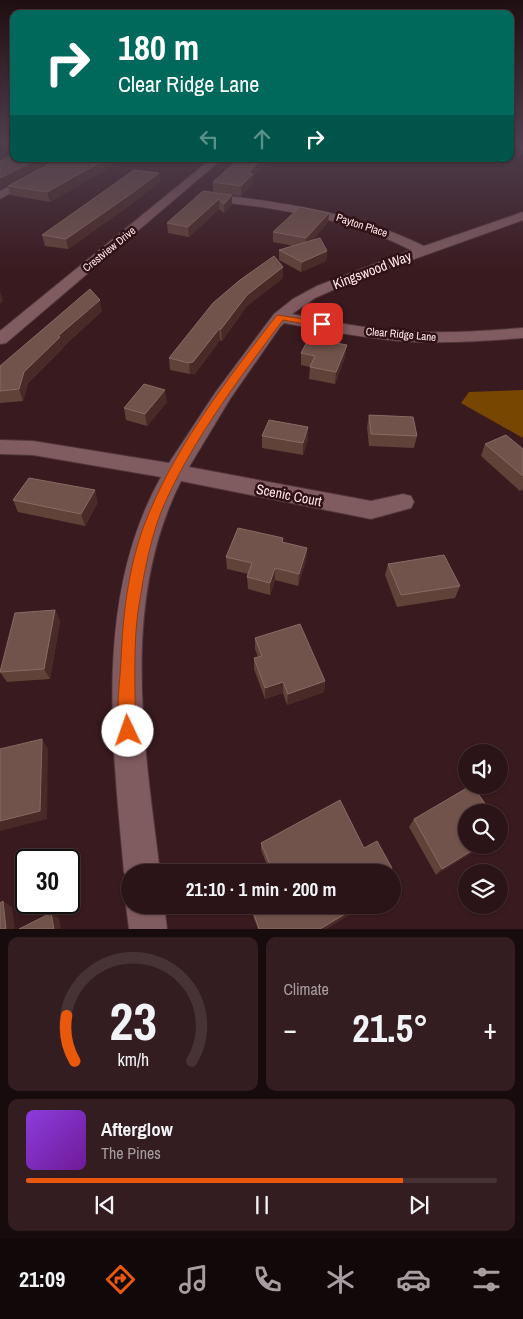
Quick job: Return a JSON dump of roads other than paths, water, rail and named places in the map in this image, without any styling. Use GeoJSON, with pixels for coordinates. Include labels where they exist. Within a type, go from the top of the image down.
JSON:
{"type":"FeatureCollection","features":[{"type":"Feature","properties":{"kind":"street"},"geometry":{"type":"LineString","coordinates":[[0,196],[19,185]]}},
{"type":"Feature","properties":{"kind":"street","name":"Crestview Drive"},"geometry":{"type":"LineString","coordinates":[[0,339],[186,185]]}},
{"type":"Feature","properties":{"kind":"street","name":"Payton Place"},"geometry":{"type":"LineString","coordinates":[[178,192],[326,214],[376,228],[423,251]]}},
{"type":"Feature","properties":{"kind":"street","name":"Kingswood Way"},"geometry":{"type":"LineString","coordinates":[[141,864],[129,746],[127,702],[130,617],[144,544],[155,513],[175,472],[196,436],[248,359],[286,311],[328,286],[523,216]]}},
{"type":"Feature","properties":{"kind":"street","name":"Clear Ridge Lane"},"geometry":{"type":"LineString","coordinates":[[280,317],[349,329],[418,337],[470,338],[523,333]]}},
{"type":"Feature","properties":{"kind":"street","name":"Scenic Court"},"geometry":{"type":"LineString","coordinates":[[0,447],[33,448],[175,472],[371,510],[402,502]]}},
{"type":"Feature","properties":{"kind":"street"},"geometry":{"type":"LineString","coordinates":[[146,914],[148,929]]}}]}
